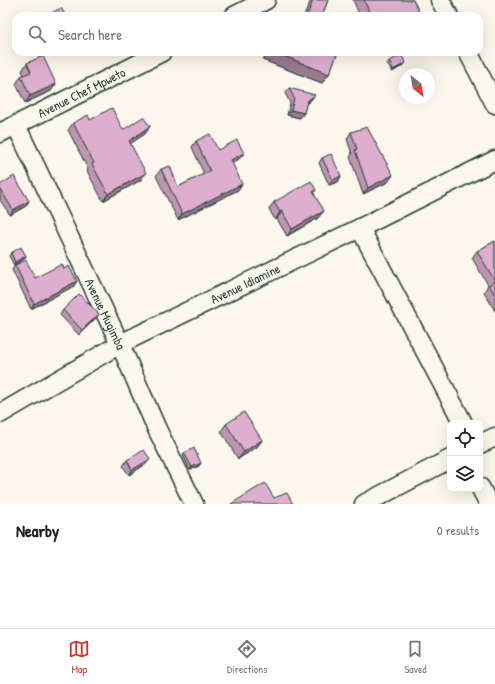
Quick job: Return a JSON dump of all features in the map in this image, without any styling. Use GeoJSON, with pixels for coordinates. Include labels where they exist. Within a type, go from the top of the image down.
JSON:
{"type":"FeatureCollection","features":[{"type":"Feature","properties":{"kind":"street"},"geometry":{"type":"LineString","coordinates":[[242,12],[266,0]]}},
{"type":"Feature","properties":{"kind":"street"},"geometry":{"type":"LineString","coordinates":[[440,0],[447,12]]}},
{"type":"Feature","properties":{"kind":"street","name":"Avenue Chef Mpweto"},"geometry":{"type":"LineString","coordinates":[[8,129],[154,56]]}},
{"type":"Feature","properties":{"kind":"street"},"geometry":{"type":"LineString","coordinates":[[470,56],[495,104]]}},
{"type":"Feature","properties":{"kind":"street","name":"Avenue Mugimba"},"geometry":{"type":"LineString","coordinates":[[8,129],[120,344],[156,427],[194,504]]}},
{"type":"Feature","properties":{"kind":"street","name":"Avenue Idiamine"},"geometry":{"type":"LineString","coordinates":[[0,414],[120,344],[360,228],[495,160]]}},
{"type":"Feature","properties":{"kind":"street"},"geometry":{"type":"LineString","coordinates":[[360,228],[461,420]]}},
{"type":"Feature","properties":{"kind":"street"},"geometry":{"type":"LineString","coordinates":[[483,443],[495,437]]}},
{"type":"Feature","properties":{"kind":"street"},"geometry":{"type":"LineString","coordinates":[[364,504],[447,461]]}},
{"type":"Feature","properties":{"kind":"street"},"geometry":{"type":"LineString","coordinates":[[483,492],[489,504]]}},
{"type":"Feature","properties":{"kind":"building"},"geometry":{"type":"Polygon","coordinates":[[[313,0],[328,0],[324,12],[308,12],[313,0]]]}},
{"type":"Feature","properties":{"kind":"building"},"geometry":{"type":"Polygon","coordinates":[[[364,0],[413,0],[419,12],[369,12],[364,0]]]}},
{"type":"Feature","properties":{"kind":"building"},"geometry":{"type":"Polygon","coordinates":[[[61,8],[64,12],[54,12],[61,8]]]}},
{"type":"Feature","properties":{"kind":"building"},"geometry":{"type":"Polygon","coordinates":[[[43,56],[56,84],[30,96],[21,76],[31,72],[27,63],[43,56]]]}},
{"type":"Feature","properties":{"kind":"building"},"geometry":{"type":"Polygon","coordinates":[[[284,56],[336,56],[329,74],[284,56]]]}},
{"type":"Feature","properties":{"kind":"building"},"geometry":{"type":"Polygon","coordinates":[[[402,56],[406,63],[393,70],[389,61],[402,56]]]}},
{"type":"Feature","properties":{"kind":"building"},"geometry":{"type":"Polygon","coordinates":[[[289,88],[315,95],[307,101],[304,113],[291,110],[294,98],[289,88]]]}},
{"type":"Feature","properties":{"kind":"building"},"geometry":{"type":"Polygon","coordinates":[[[112,108],[123,130],[143,117],[150,126],[129,141],[146,173],[108,194],[73,123],[88,115],[90,120],[112,108]]]}},
{"type":"Feature","properties":{"kind":"building"},"geometry":{"type":"Polygon","coordinates":[[[367,127],[393,175],[368,188],[355,150],[357,149],[351,132],[367,127]]]}},
{"type":"Feature","properties":{"kind":"building"},"geometry":{"type":"Polygon","coordinates":[[[210,134],[218,150],[237,140],[244,153],[231,160],[242,184],[182,214],[161,169],[170,166],[178,187],[210,171],[196,141],[210,134]]]}},
{"type":"Feature","properties":{"kind":"building"},"geometry":{"type":"Polygon","coordinates":[[[331,154],[341,176],[333,180],[322,158],[331,154]]]}},
{"type":"Feature","properties":{"kind":"building"},"geometry":{"type":"Polygon","coordinates":[[[14,176],[29,201],[13,210],[0,189],[0,185],[14,176]]]}},
{"type":"Feature","properties":{"kind":"building"},"geometry":{"type":"Polygon","coordinates":[[[311,181],[316,190],[313,192],[324,211],[292,229],[282,211],[280,212],[274,202],[311,181]]]}},
{"type":"Feature","properties":{"kind":"building"},"geometry":{"type":"Polygon","coordinates":[[[495,241],[495,281],[477,251],[495,241]]]}},
{"type":"Feature","properties":{"kind":"building"},"geometry":{"type":"Polygon","coordinates":[[[21,247],[26,256],[15,262],[11,253],[21,247]]]}},
{"type":"Feature","properties":{"kind":"building"},"geometry":{"type":"Polygon","coordinates":[[[26,260],[35,278],[62,264],[64,269],[69,266],[77,281],[34,304],[15,265],[26,260]]]}},
{"type":"Feature","properties":{"kind":"building"},"geometry":{"type":"Polygon","coordinates":[[[495,281],[495,295],[489,285],[495,281]]]}},
{"type":"Feature","properties":{"kind":"building"},"geometry":{"type":"Polygon","coordinates":[[[79,294],[99,314],[82,330],[63,310],[79,294]]]}},
{"type":"Feature","properties":{"kind":"building"},"geometry":{"type":"Polygon","coordinates":[[[244,412],[262,440],[244,452],[226,424],[244,412]]]}},
{"type":"Feature","properties":{"kind":"building"},"geometry":{"type":"Polygon","coordinates":[[[194,448],[201,463],[192,467],[184,453],[194,448]]]}},
{"type":"Feature","properties":{"kind":"building"},"geometry":{"type":"Polygon","coordinates":[[[144,450],[150,459],[132,470],[127,460],[144,450]]]}},
{"type":"Feature","properties":{"kind":"building"},"geometry":{"type":"Polygon","coordinates":[[[265,483],[274,498],[287,493],[293,504],[231,504],[265,483]]]}}]}
